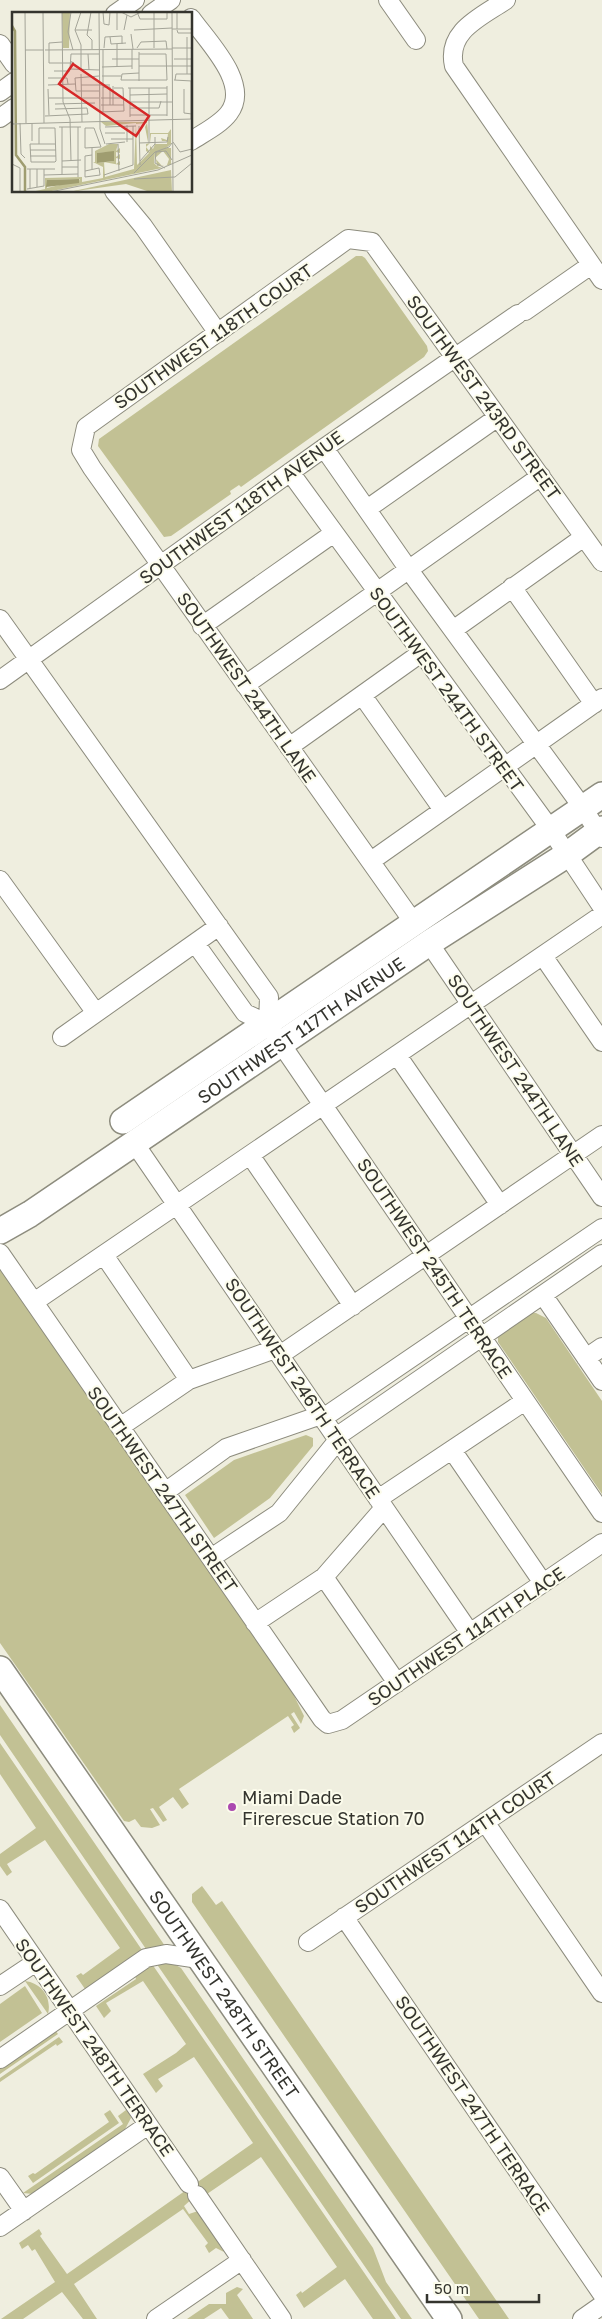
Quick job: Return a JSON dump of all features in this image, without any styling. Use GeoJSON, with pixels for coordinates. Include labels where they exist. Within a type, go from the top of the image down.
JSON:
{"type":"FeatureCollection","features":[{"type":"Feature","properties":{"kind":"street"},"geometry":{"type":"LineString","coordinates":[[118,12],[135,0]]}},
{"type":"Feature","properties":{"kind":"street"},"geometry":{"type":"LineString","coordinates":[[154,12],[171,0]]}},
{"type":"Feature","properties":{"kind":"street"},"geometry":{"type":"LineString","coordinates":[[178,0],[187,12]]}},
{"type":"Feature","properties":{"kind":"street"},"geometry":{"type":"LineString","coordinates":[[388,0],[416,40]]}},
{"type":"Feature","properties":{"kind":"street"},"geometry":{"type":"LineString","coordinates":[[506,0],[459,33],[453,47],[454,66],[462,80],[594,259],[602,280]]}},
{"type":"Feature","properties":{"kind":"street"},"geometry":{"type":"LineString","coordinates":[[192,19],[232,76],[236,91],[230,113],[192,140]]}},
{"type":"Feature","properties":{"kind":"street"},"geometry":{"type":"LineString","coordinates":[[0,44],[12,61]]}},
{"type":"Feature","properties":{"kind":"street"},"geometry":{"type":"LineString","coordinates":[[0,92],[12,83]]}},
{"type":"Feature","properties":{"kind":"street"},"geometry":{"type":"LineString","coordinates":[[0,118],[12,109]]}},
{"type":"Feature","properties":{"kind":"street"},"geometry":{"type":"LineString","coordinates":[[116,192],[143,226],[218,333]]}},
{"type":"Feature","properties":{"kind":"street","name":"SOUTHWEST 118TH COURT"},"geometry":{"type":"LineString","coordinates":[[82,450],[87,425],[348,239],[362,240]]}},
{"type":"Feature","properties":{"kind":"street","name":"SOUTHWEST 243RD STREET"},"geometry":{"type":"LineString","coordinates":[[362,240],[376,244],[454,357],[602,562]]}},
{"type":"Feature","properties":{"kind":"street","name":"SOUTHWEST 118TH AVENUE"},"geometry":{"type":"LineString","coordinates":[[0,680],[290,472],[521,312],[594,259]]}},
{"type":"Feature","properties":{"kind":"street"},"geometry":{"type":"LineString","coordinates":[[367,509],[498,417]]}},
{"type":"Feature","properties":{"kind":"street"},"geometry":{"type":"LineString","coordinates":[[324,448],[453,630],[539,743],[592,802],[601,833]]}},
{"type":"Feature","properties":{"kind":"street","name":"SOUTHWEST 244TH LANE"},"geometry":{"type":"LineString","coordinates":[[82,450],[202,626],[414,923]]}},
{"type":"Feature","properties":{"kind":"street","name":"SOUTHWEST 244TH STREET"},"geometry":{"type":"LineString","coordinates":[[290,472],[421,653],[501,769],[551,830],[602,907]]}},
{"type":"Feature","properties":{"kind":"street"},"geometry":{"type":"LineString","coordinates":[[245,686],[541,476]]}},
{"type":"Feature","properties":{"kind":"street"},"geometry":{"type":"LineString","coordinates":[[202,626],[334,533]]}},
{"type":"Feature","properties":{"kind":"street"},"geometry":{"type":"LineString","coordinates":[[453,630],[584,536]]}},
{"type":"Feature","properties":{"kind":"street"},"geometry":{"type":"LineString","coordinates":[[371,861],[598,701],[512,587]]}},
{"type":"Feature","properties":{"kind":"street"},"geometry":{"type":"LineString","coordinates":[[0,619],[269,997],[268,1024],[245,1013],[195,943]]}},
{"type":"Feature","properties":{"kind":"street"},"geometry":{"type":"LineString","coordinates":[[289,747],[421,653]]}},
{"type":"Feature","properties":{"kind":"street"},"geometry":{"type":"LineString","coordinates":[[362,696],[443,810]]}},
{"type":"Feature","properties":{"kind":"street","name":"SOUTHWEST 117TH AVENUE"},"geometry":{"type":"LineString","coordinates":[[123,1121],[592,802]]}},
{"type":"Feature","properties":{"kind":"street","name":"SOUTHWEST 117TH AVENUE"},"geometry":{"type":"LineString","coordinates":[[0,1231],[30,1214],[135,1144],[429,944],[601,833]]}},
{"type":"Feature","properties":{"kind":"street"},"geometry":{"type":"LineString","coordinates":[[0,880],[96,1013]]}},
{"type":"Feature","properties":{"kind":"street"},"geometry":{"type":"LineString","coordinates":[[34,1302],[602,915]]}},
{"type":"Feature","properties":{"kind":"street"},"geometry":{"type":"LineString","coordinates":[[62,1038],[219,926]]}},
{"type":"Feature","properties":{"kind":"street","name":"SOUTHWEST 244TH LANE"},"geometry":{"type":"LineString","coordinates":[[429,944],[602,1197]]}},
{"type":"Feature","properties":{"kind":"street"},"geometry":{"type":"LineString","coordinates":[[543,956],[602,1042]]}},
{"type":"Feature","properties":{"kind":"street","name":"SOUTHWEST 245TH TERRACE"},"geometry":{"type":"LineString","coordinates":[[268,1024],[602,1513]]}},
{"type":"Feature","properties":{"kind":"street"},"geometry":{"type":"LineString","coordinates":[[398,1055],[500,1205]]}},
{"type":"Feature","properties":{"kind":"street"},"geometry":{"type":"LineString","coordinates":[[120,1426],[189,1380],[278,1352],[353,1306],[602,1135]]}},
{"type":"Feature","properties":{"kind":"street","name":"SOUTHWEST 246TH TERRACE"},"geometry":{"type":"LineString","coordinates":[[135,1144],[470,1633]]}},
{"type":"Feature","properties":{"kind":"street"},"geometry":{"type":"LineString","coordinates":[[250,1155],[353,1306]]}},
{"type":"Feature","properties":{"kind":"street"},"geometry":{"type":"LineString","coordinates":[[165,1492],[226,1448],[322,1417],[602,1228]]}},
{"type":"Feature","properties":{"kind":"street","name":"SOUTHWEST 247TH STREET"},"geometry":{"type":"LineString","coordinates":[[0,1253],[255,1623],[322,1719],[328,1724]]}},
{"type":"Feature","properties":{"kind":"street"},"geometry":{"type":"LineString","coordinates":[[211,1558],[278,1512],[337,1438],[484,1340],[543,1295],[602,1254]]}},
{"type":"Feature","properties":{"kind":"street"},"geometry":{"type":"LineString","coordinates":[[104,1255],[189,1380]]}},
{"type":"Feature","properties":{"kind":"street"},"geometry":{"type":"LineString","coordinates":[[543,1295],[602,1381]]}},
{"type":"Feature","properties":{"kind":"street"},"geometry":{"type":"LineString","coordinates":[[586,1358],[602,1347]]}},
{"type":"Feature","properties":{"kind":"street"},"geometry":{"type":"LineString","coordinates":[[255,1623],[324,1577],[381,1503],[452,1450],[525,1401]]}},
{"type":"Feature","properties":{"kind":"street"},"geometry":{"type":"LineString","coordinates":[[452,1450],[543,1583]]}},
{"type":"Feature","properties":{"kind":"street","name":"SOUTHWEST 114TH PLACE"},"geometry":{"type":"LineString","coordinates":[[328,1724],[342,1720],[602,1543]]}},
{"type":"Feature","properties":{"kind":"street"},"geometry":{"type":"LineString","coordinates":[[324,1577],[397,1683]]}},
{"type":"Feature","properties":{"kind":"street","name":"SOUTHWEST 248TH STREET"},"geometry":{"type":"LineString","coordinates":[[0,1669],[449,2319]]}},
{"type":"Feature","properties":{"kind":"street","name":"SOUTHWEST 114TH COURT"},"geometry":{"type":"LineString","coordinates":[[308,1942],[602,1743]]}},
{"type":"Feature","properties":{"kind":"street"},"geometry":{"type":"LineString","coordinates":[[485,1822],[602,1993]]}},
{"type":"Feature","properties":{"kind":"street","name":"SOUTHWEST 248TH TERRACE"},"geometry":{"type":"LineString","coordinates":[[0,1909],[282,2319]]}},
{"type":"Feature","properties":{"kind":"street","name":"SOUTHWEST 247TH TERRACE"},"geometry":{"type":"LineString","coordinates":[[344,1916],[602,2294]]}},
{"type":"Feature","properties":{"kind":"street"},"geometry":{"type":"LineString","coordinates":[[0,2060],[146,1958],[164,1954],[199,1959]]}},
{"type":"Feature","properties":{"kind":"street"},"geometry":{"type":"LineString","coordinates":[[0,1986],[36,1962]]}},
{"type":"Feature","properties":{"kind":"street"},"geometry":{"type":"LineString","coordinates":[[0,2226],[148,2125]]}},
{"type":"Feature","properties":{"kind":"street"},"geometry":{"type":"LineString","coordinates":[[0,2177],[24,2211]]}},
{"type":"Feature","properties":{"kind":"street"},"geometry":{"type":"LineString","coordinates":[[156,2319],[242,2260]]}},
{"type":"Feature","properties":{"kind":"street"},"geometry":{"type":"LineString","coordinates":[[582,2319],[602,2305]]}},
{"type":"Feature","properties":{"kind":"shaded area"},"geometry":{"type":"Polygon","coordinates":[[[356,256],[365,258],[427,346],[428,351],[424,357],[241,487],[239,485],[230,491],[231,494],[171,536],[164,537],[98,446],[99,439],[356,256]]]}},
{"type":"Feature","properties":{"kind":"shaded area"},"geometry":{"type":"Polygon","coordinates":[[[0,1261],[282,1671],[304,1716],[301,1724],[294,1712],[291,1714],[300,1728],[294,1733],[291,1727],[294,1725],[288,1716],[179,1789],[189,1804],[182,1809],[173,1797],[159,1807],[167,1820],[163,1822],[153,1808],[150,1809],[160,1825],[152,1828],[141,1827],[135,1819],[129,1822],[124,1821],[0,1643],[0,1261]]]}},
{"type":"Feature","properties":{"kind":"shaded area"},"geometry":{"type":"Polygon","coordinates":[[[531,1313],[536,1313],[546,1318],[602,1401],[602,1494],[498,1342],[498,1336],[531,1313]]]}},
{"type":"Feature","properties":{"kind":"shaded area"},"geometry":{"type":"Polygon","coordinates":[[[306,1435],[313,1438],[313,1446],[270,1498],[214,1538],[185,1495],[234,1460],[306,1435]]]}},
{"type":"Feature","properties":{"kind":"shaded area"},"geometry":{"type":"Polygon","coordinates":[[[0,1705],[165,1946],[146,1949],[0,1735],[0,1705]]]}},
{"type":"Feature","properties":{"kind":"shaded area"},"geometry":{"type":"Polygon","coordinates":[[[0,1743],[142,1950],[85,1989],[76,1976],[81,1973],[83,1975],[120,1948],[45,1840],[7,1864],[12,1872],[7,1876],[0,1866],[0,1854],[36,1828],[0,1774],[0,1743]]]}},
{"type":"Feature","properties":{"kind":"shaded area"},"geometry":{"type":"Polygon","coordinates":[[[202,1886],[216,1905],[222,1901],[509,2319],[479,2319],[192,1902],[192,1894],[202,1886]]]}},
{"type":"Feature","properties":{"kind":"shaded area"},"geometry":{"type":"Polygon","coordinates":[[[156,1963],[174,1964],[181,1968],[373,2248],[386,2282],[412,2319],[401,2319],[156,1963]]]}},
{"type":"Feature","properties":{"kind":"shaded area"},"geometry":{"type":"Polygon","coordinates":[[[152,1964],[396,2319],[373,2319],[345,2279],[304,2308],[296,2295],[301,2291],[302,2293],[337,2267],[261,2157],[207,2194],[203,2189],[184,2206],[189,2214],[198,2211],[224,2252],[216,2248],[209,2253],[205,2246],[208,2243],[183,2209],[74,2284],[97,2319],[83,2319],[62,2292],[23,2319],[1,2319],[55,2282],[35,2249],[32,2251],[28,2245],[22,2249],[19,2243],[39,2229],[42,2234],[40,2236],[67,2274],[253,2143],[194,2057],[158,2079],[163,2086],[156,2093],[143,2074],[176,2053],[186,2044],[143,1981],[106,2003],[111,2011],[104,2018],[96,2006],[136,1979],[135,1976],[152,1964]]]}},
{"type":"Feature","properties":{"kind":"shaded area"},"geometry":{"type":"Polygon","coordinates":[[[25,1981],[31,1982],[44,1992],[48,2002],[48,2014],[25,1981]]]}},
{"type":"Feature","properties":{"kind":"shaded area"},"geometry":{"type":"Polygon","coordinates":[[[25,1986],[42,2013],[0,2042],[0,2004],[25,1986]]]}},
{"type":"Feature","properties":{"kind":"shaded area"},"geometry":{"type":"Polygon","coordinates":[[[55,2030],[58,2034],[0,2074],[0,2067],[55,2030]]]}},
{"type":"Feature","properties":{"kind":"shaded area"},"geometry":{"type":"Polygon","coordinates":[[[59,2037],[63,2042],[57,2046],[56,2044],[0,2082],[0,2078],[59,2037]]]}},
{"type":"Feature","properties":{"kind":"shaded area"},"geometry":{"type":"Polygon","coordinates":[[[110,2110],[119,2123],[33,2183],[28,2176],[33,2173],[35,2174],[109,2122],[104,2114],[110,2110]]]}},
{"type":"Feature","properties":{"kind":"shaded area"},"geometry":{"type":"Polygon","coordinates":[[[126,2110],[131,2118],[124,2131],[33,2194],[23,2193],[123,2124],[118,2116],[126,2110]]]}},
{"type":"Feature","properties":{"kind":"shaded area"},"geometry":{"type":"Polygon","coordinates":[[[237,2287],[243,2289],[237,2295],[253,2319],[229,2319],[221,2308],[204,2319],[187,2319],[209,2304],[226,2304],[226,2293],[237,2287]]]}},
{"type":"Feature","properties":{"kind":"place","name":"Miami Dade Firerescue Station 70"},"geometry":{"type":"Point","coordinates":[232,1807]}}]}
